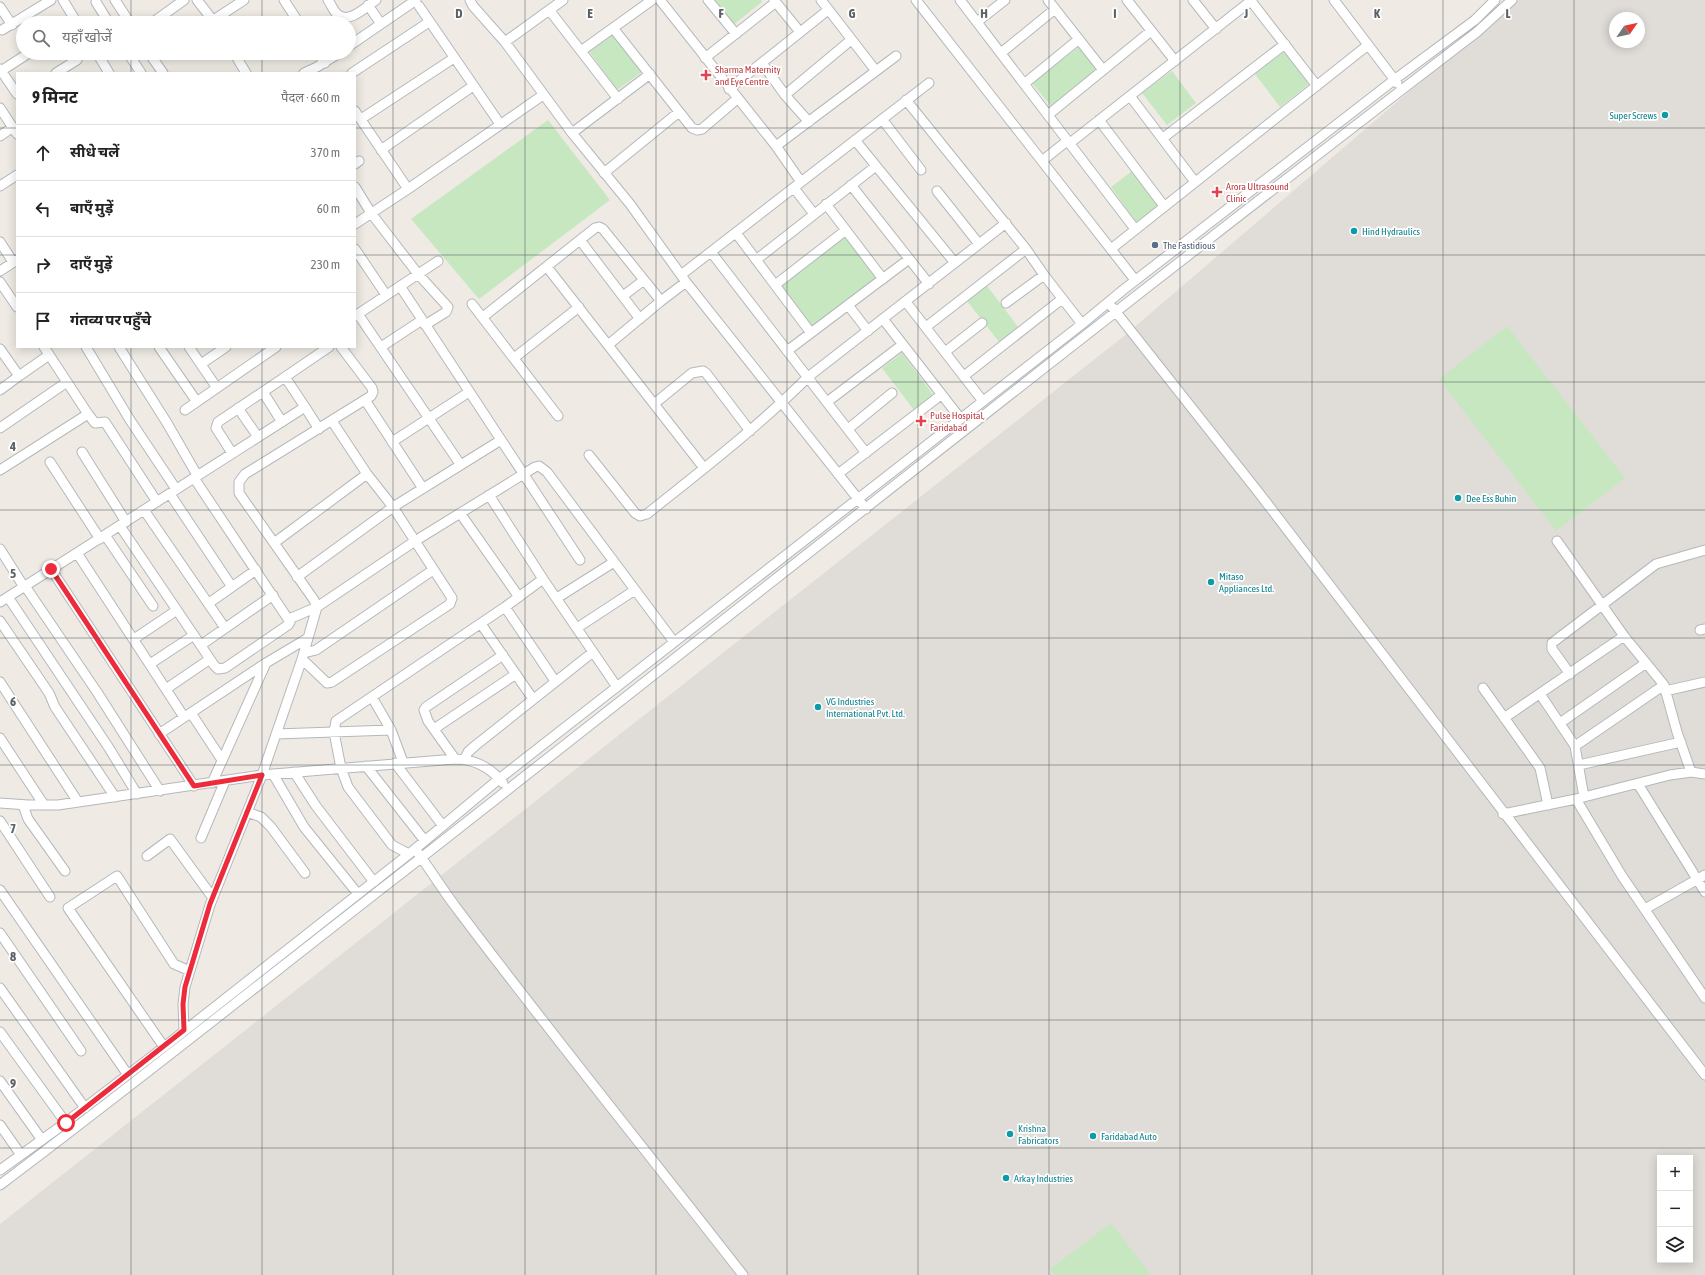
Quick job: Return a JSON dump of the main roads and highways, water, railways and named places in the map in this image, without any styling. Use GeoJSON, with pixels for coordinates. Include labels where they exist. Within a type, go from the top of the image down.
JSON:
{"type":"FeatureCollection","features":[{"type":"Feature","properties":{"kind":"place","name":"Sharma Maternity and Eye Centre"},"geometry":{"type":"Point","coordinates":[706,75]}},
{"type":"Feature","properties":{"kind":"place","name":"Super Screws"},"geometry":{"type":"Point","coordinates":[1665,115]}},
{"type":"Feature","properties":{"kind":"place","name":"Arora Ultrasound Clinic"},"geometry":{"type":"Point","coordinates":[1217,192]}},
{"type":"Feature","properties":{"kind":"place","name":"Hind Hydraulics"},"geometry":{"type":"Point","coordinates":[1354,231]}},
{"type":"Feature","properties":{"kind":"place","name":"The Fastidious"},"geometry":{"type":"Point","coordinates":[1155,245]}},
{"type":"Feature","properties":{"kind":"place","name":"Pulse Hospital, Faridabad"},"geometry":{"type":"Point","coordinates":[921,421]}},
{"type":"Feature","properties":{"kind":"place","name":"Dee Ess Buhin"},"geometry":{"type":"Point","coordinates":[1458,498]}},
{"type":"Feature","properties":{"kind":"place","name":"Mitaso Appliances Ltd."},"geometry":{"type":"Point","coordinates":[1211,582]}},
{"type":"Feature","properties":{"kind":"place","name":"VG Industries International Pvt. Ltd."},"geometry":{"type":"Point","coordinates":[818,707]}},
{"type":"Feature","properties":{"kind":"place","name":"Krishna Fabricators"},"geometry":{"type":"Point","coordinates":[1010,1134]}},
{"type":"Feature","properties":{"kind":"place","name":"Faridabad Auto"},"geometry":{"type":"Point","coordinates":[1093,1136]}},
{"type":"Feature","properties":{"kind":"place","name":"Arkay Industries"},"geometry":{"type":"Point","coordinates":[1006,1178]}}]}
